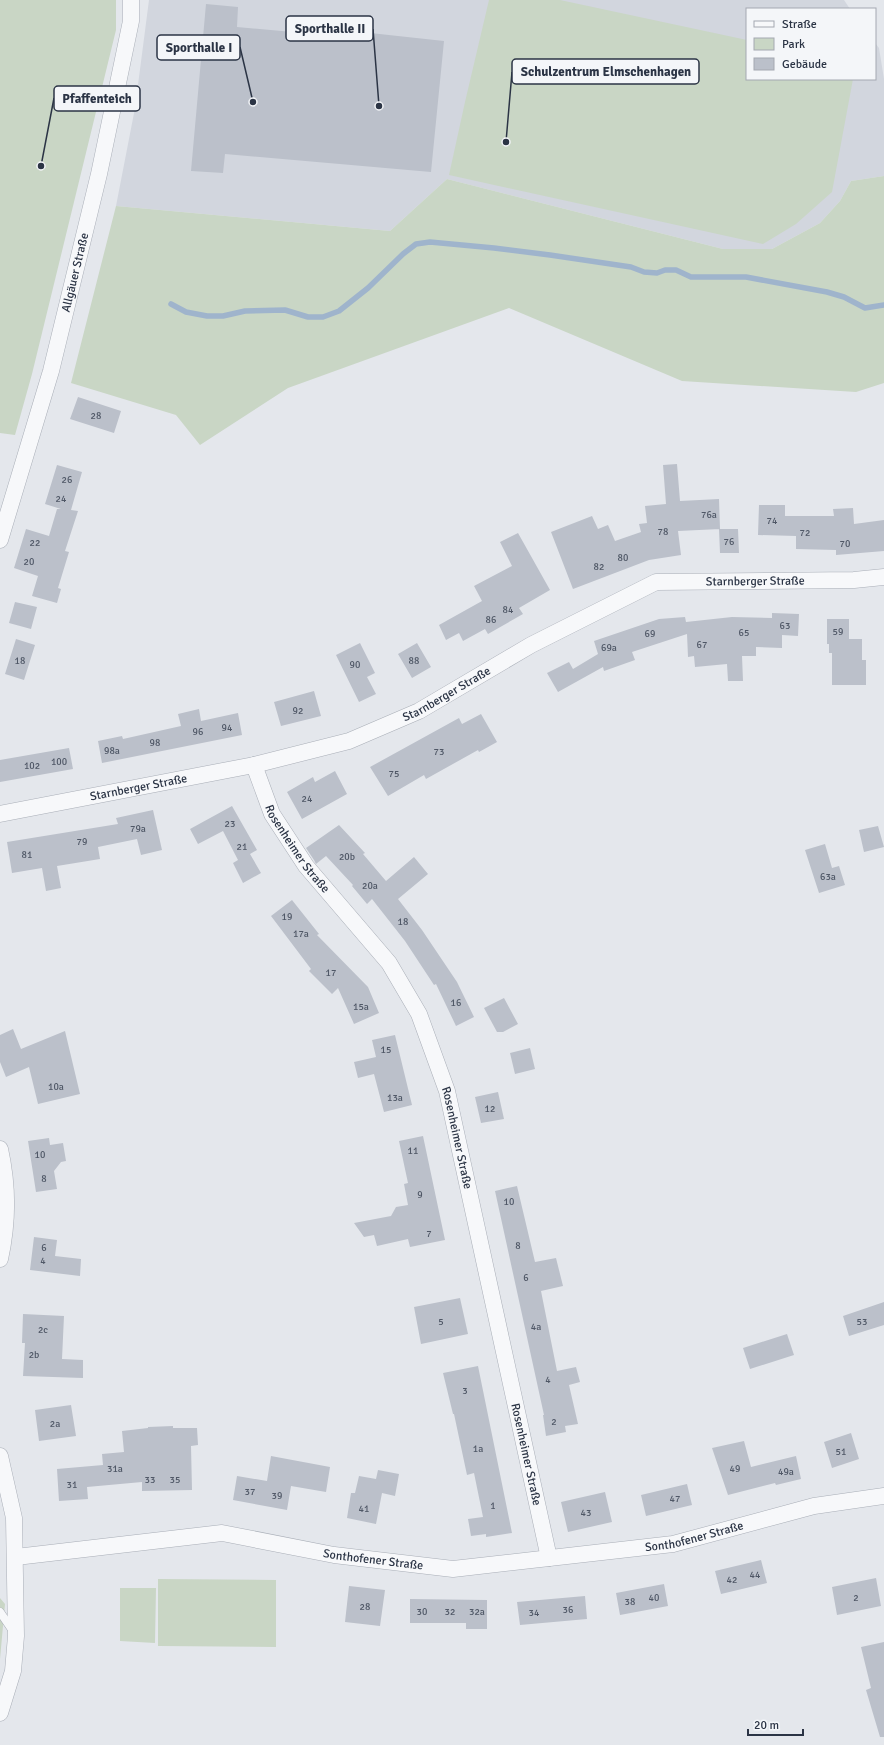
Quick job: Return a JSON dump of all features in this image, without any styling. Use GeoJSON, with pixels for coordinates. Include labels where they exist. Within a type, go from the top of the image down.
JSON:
{"type":"FeatureCollection","features":[{"type":"Feature","properties":{"kind":"street","name":"Allgäuer Straße"},"geometry":{"type":"LineString","coordinates":[[0,540],[51,372],[99,174],[131,21],[131,0]]}},
{"type":"Feature","properties":{"kind":"street","name":"Starnberger Straße"},"geometry":{"type":"LineString","coordinates":[[0,814],[254,765],[349,741],[419,712],[531,645],[656,582],[854,580],[884,577]]}},
{"type":"Feature","properties":{"kind":"street","name":"Rosenheimer Straße"},"geometry":{"type":"LineString","coordinates":[[254,765],[272,814],[306,866],[389,963],[419,1014],[447,1091],[549,1558]]}},
{"type":"Feature","properties":{"kind":"street"},"geometry":{"type":"LineString","coordinates":[[0,1149],[4,1168],[6,1204],[5,1238],[0,1259]]}},
{"type":"Feature","properties":{"kind":"street"},"geometry":{"type":"LineString","coordinates":[[0,1456],[14,1518],[16,1557],[16,1636],[13,1671],[0,1713]]}},
{"type":"Feature","properties":{"kind":"street","name":"Sonthofener Straße"},"geometry":{"type":"LineString","coordinates":[[16,1557],[222,1533],[334,1555],[453,1569],[673,1544],[814,1506],[884,1496]]}},
{"type":"Feature","properties":{"kind":"lane"},"geometry":{"type":"LineString","coordinates":[[0,1612],[16,1636]]}},
{"type":"Feature","properties":{"kind":"shaded area"},"geometry":{"type":"Polygon","coordinates":[[[149,0],[844,0],[849,8],[746,8],[746,80],[876,80],[876,44],[879,48],[884,79],[884,176],[851,181],[840,201],[820,223],[772,249],[723,249],[447,179],[390,231],[116,206],[135,108],[149,0]]]}},
{"type":"Feature","properties":{"kind":"green space"},"geometry":{"type":"Polygon","coordinates":[[[0,0],[116,0],[116,30],[32,374],[15,435],[0,433],[0,0]]]}},
{"type":"Feature","properties":{"kind":"green space"},"geometry":{"type":"Polygon","coordinates":[[[489,0],[560,0],[746,40],[746,80],[853,80],[832,192],[796,224],[763,244],[449,175],[489,0]]]}},
{"type":"Feature","properties":{"kind":"green space"},"geometry":{"type":"Polygon","coordinates":[[[884,176],[884,383],[856,392],[682,381],[509,308],[288,388],[200,445],[176,415],[71,383],[116,206],[390,231],[447,179],[723,249],[772,249],[820,223],[840,201],[851,181],[884,176]]]}},
{"type":"Feature","properties":{"kind":"green space"},"geometry":{"type":"Polygon","coordinates":[[[158,1579],[276,1580],[276,1647],[158,1646],[158,1579]]]}},
{"type":"Feature","properties":{"kind":"green space"},"geometry":{"type":"Polygon","coordinates":[[[120,1588],[156,1588],[155,1643],[120,1641],[120,1588]]]}},
{"type":"Feature","properties":{"kind":"green space"},"geometry":{"type":"Polygon","coordinates":[[[0,1598],[5,1604],[0,1659],[0,1598]]]}},
{"type":"Feature","properties":{"kind":"building"},"geometry":{"type":"Polygon","coordinates":[[[206,4],[238,7],[237,27],[315,34],[315,27],[444,41],[431,172],[225,154],[223,173],[191,171],[206,4]]]}},
{"type":"Feature","properties":{"kind":"building"},"geometry":{"type":"Polygon","coordinates":[[[78,397],[121,411],[114,433],[70,419],[78,397]]]}},
{"type":"Feature","properties":{"kind":"building"},"geometry":{"type":"Polygon","coordinates":[[[677,464],[680,501],[719,499],[720,529],[678,531],[681,555],[649,560],[573,589],[551,532],[592,516],[598,529],[608,525],[615,541],[641,532],[639,524],[647,523],[645,506],[666,504],[663,465],[677,464]]]}},
{"type":"Feature","properties":{"kind":"building"},"geometry":{"type":"Polygon","coordinates":[[[57,465],[82,472],[71,510],[78,511],[65,551],[69,552],[58,588],[61,589],[57,603],[32,596],[38,576],[14,568],[26,529],[49,536],[57,509],[61,509],[45,504],[57,465]]]}},
{"type":"Feature","properties":{"kind":"building"},"geometry":{"type":"Polygon","coordinates":[[[759,505],[785,505],[785,516],[834,516],[833,509],[853,508],[854,524],[884,520],[884,551],[836,555],[836,550],[796,549],[796,536],[758,535],[759,505]]]}},
{"type":"Feature","properties":{"kind":"building"},"geometry":{"type":"Polygon","coordinates":[[[719,529],[738,529],[739,553],[720,553],[719,529]]]}},
{"type":"Feature","properties":{"kind":"building"},"geometry":{"type":"Polygon","coordinates":[[[518,533],[550,590],[519,608],[523,614],[488,634],[485,629],[463,641],[459,633],[446,640],[439,625],[482,601],[474,586],[512,566],[500,542],[518,533]]]}},
{"type":"Feature","properties":{"kind":"building"},"geometry":{"type":"Polygon","coordinates":[[[15,602],[37,607],[31,629],[9,623],[15,602]]]}},
{"type":"Feature","properties":{"kind":"building"},"geometry":{"type":"Polygon","coordinates":[[[772,613],[799,614],[798,636],[782,635],[782,648],[756,647],[756,656],[742,656],[743,681],[728,681],[727,664],[695,667],[694,656],[688,657],[687,634],[632,652],[635,660],[604,671],[603,667],[558,692],[547,673],[569,662],[573,669],[598,654],[594,641],[659,619],[685,617],[686,622],[732,617],[772,618],[772,613]]]}},
{"type":"Feature","properties":{"kind":"building"},"geometry":{"type":"Polygon","coordinates":[[[827,619],[849,619],[849,639],[862,639],[862,660],[866,660],[866,685],[832,685],[832,653],[829,653],[829,644],[827,644],[827,619]]]}},
{"type":"Feature","properties":{"kind":"building"},"geometry":{"type":"Polygon","coordinates":[[[16,639],[35,645],[24,680],[5,674],[16,639]]]}},
{"type":"Feature","properties":{"kind":"building"},"geometry":{"type":"Polygon","coordinates":[[[360,643],[375,673],[367,677],[376,694],[359,702],[336,655],[360,643]]]}},
{"type":"Feature","properties":{"kind":"building"},"geometry":{"type":"Polygon","coordinates":[[[417,643],[431,667],[412,678],[398,654],[417,643]]]}},
{"type":"Feature","properties":{"kind":"building"},"geometry":{"type":"Polygon","coordinates":[[[314,691],[321,716],[281,726],[274,702],[314,691]]]}},
{"type":"Feature","properties":{"kind":"building"},"geometry":{"type":"Polygon","coordinates":[[[199,709],[201,721],[238,713],[242,735],[102,763],[98,741],[122,736],[123,739],[181,726],[178,714],[199,709]]]}},
{"type":"Feature","properties":{"kind":"building"},"geometry":{"type":"Polygon","coordinates":[[[481,714],[497,742],[479,752],[478,750],[426,779],[424,775],[388,796],[370,767],[459,718],[462,724],[481,714]]]}},
{"type":"Feature","properties":{"kind":"building"},"geometry":{"type":"Polygon","coordinates":[[[69,748],[73,769],[0,782],[0,760],[69,748]]]}},
{"type":"Feature","properties":{"kind":"building"},"geometry":{"type":"Polygon","coordinates":[[[335,771],[347,794],[302,819],[287,792],[313,777],[315,782],[335,771]]]}},
{"type":"Feature","properties":{"kind":"building"},"geometry":{"type":"Polygon","coordinates":[[[232,806],[257,850],[250,854],[261,873],[243,883],[233,863],[238,860],[223,831],[198,844],[190,829],[232,806]]]}},
{"type":"Feature","properties":{"kind":"building"},"geometry":{"type":"Polygon","coordinates":[[[153,810],[162,850],[141,855],[137,839],[98,847],[100,859],[57,866],[61,888],[46,891],[42,868],[12,873],[7,842],[118,824],[116,818],[153,810]]]}},
{"type":"Feature","properties":{"kind":"building"},"geometry":{"type":"Polygon","coordinates":[[[339,825],[365,853],[363,854],[386,881],[414,857],[428,874],[398,899],[422,930],[457,982],[474,1017],[456,1026],[436,984],[434,985],[405,941],[372,899],[367,904],[352,886],[353,885],[326,856],[316,864],[306,848],[339,825]]]}},
{"type":"Feature","properties":{"kind":"building"},"geometry":{"type":"Polygon","coordinates":[[[878,826],[884,847],[864,852],[859,830],[878,826]]]}},
{"type":"Feature","properties":{"kind":"building"},"geometry":{"type":"Polygon","coordinates":[[[825,844],[832,868],[839,866],[845,885],[819,893],[805,850],[825,844]]]}},
{"type":"Feature","properties":{"kind":"building"},"geometry":{"type":"Polygon","coordinates":[[[292,900],[319,934],[317,935],[368,987],[379,1013],[354,1024],[338,988],[332,994],[309,971],[311,969],[271,916],[292,900]]]}},
{"type":"Feature","properties":{"kind":"building"},"geometry":{"type":"Polygon","coordinates":[[[504,998],[518,1024],[503,1032],[497,1032],[484,1008],[504,998]]]}},
{"type":"Feature","properties":{"kind":"building"},"geometry":{"type":"Polygon","coordinates":[[[13,1029],[21,1049],[65,1031],[80,1094],[38,1104],[29,1067],[6,1077],[0,1062],[0,1035],[13,1029]]]}},
{"type":"Feature","properties":{"kind":"building"},"geometry":{"type":"Polygon","coordinates":[[[395,1035],[412,1105],[384,1112],[374,1074],[358,1078],[354,1062],[376,1057],[372,1040],[395,1035]]]}},
{"type":"Feature","properties":{"kind":"building"},"geometry":{"type":"Polygon","coordinates":[[[530,1048],[535,1069],[515,1074],[510,1053],[530,1048]]]}},
{"type":"Feature","properties":{"kind":"building"},"geometry":{"type":"Polygon","coordinates":[[[498,1092],[504,1119],[481,1123],[475,1097],[498,1092]]]}},
{"type":"Feature","properties":{"kind":"building"},"geometry":{"type":"Polygon","coordinates":[[[423,1136],[445,1240],[410,1247],[408,1239],[377,1246],[374,1235],[364,1237],[354,1223],[391,1216],[396,1207],[408,1205],[404,1184],[408,1183],[399,1141],[423,1136]]]}},
{"type":"Feature","properties":{"kind":"building"},"geometry":{"type":"Polygon","coordinates":[[[49,1138],[50,1145],[63,1143],[66,1161],[61,1162],[54,1171],[57,1189],[36,1192],[28,1141],[49,1138]]]}},
{"type":"Feature","properties":{"kind":"building"},"geometry":{"type":"Polygon","coordinates":[[[517,1186],[535,1262],[556,1258],[563,1286],[541,1291],[557,1371],[576,1367],[580,1382],[569,1385],[578,1424],[565,1426],[566,1432],[546,1436],[544,1415],[495,1191],[517,1186]]]}},
{"type":"Feature","properties":{"kind":"building"},"geometry":{"type":"Polygon","coordinates":[[[34,1237],[57,1240],[55,1256],[81,1259],[80,1276],[30,1270],[34,1237]]]}},
{"type":"Feature","properties":{"kind":"building"},"geometry":{"type":"Polygon","coordinates":[[[460,1298],[468,1334],[421,1344],[414,1307],[460,1298]]]}},
{"type":"Feature","properties":{"kind":"building"},"geometry":{"type":"Polygon","coordinates":[[[884,1302],[884,1325],[849,1336],[843,1316],[884,1302]]]}},
{"type":"Feature","properties":{"kind":"building"},"geometry":{"type":"Polygon","coordinates":[[[23,1314],[64,1316],[62,1359],[83,1360],[83,1378],[23,1376],[25,1343],[22,1343],[23,1314]]]}},
{"type":"Feature","properties":{"kind":"building"},"geometry":{"type":"Polygon","coordinates":[[[787,1334],[794,1355],[750,1369],[743,1348],[787,1334]]]}},
{"type":"Feature","properties":{"kind":"building"},"geometry":{"type":"Polygon","coordinates":[[[478,1366],[512,1533],[486,1537],[486,1534],[471,1536],[468,1519],[483,1517],[474,1473],[467,1475],[454,1414],[443,1373],[478,1366]]]}},
{"type":"Feature","properties":{"kind":"building"},"geometry":{"type":"Polygon","coordinates":[[[71,1405],[76,1436],[39,1441],[35,1410],[71,1405]]]}},
{"type":"Feature","properties":{"kind":"building"},"geometry":{"type":"Polygon","coordinates":[[[173,1426],[173,1428],[197,1428],[198,1445],[191,1446],[192,1490],[142,1491],[142,1482],[87,1487],[88,1499],[59,1501],[57,1469],[103,1465],[102,1454],[124,1452],[122,1431],[148,1427],[173,1426]]]}},
{"type":"Feature","properties":{"kind":"building"},"geometry":{"type":"Polygon","coordinates":[[[851,1433],[859,1459],[832,1468],[824,1442],[851,1433]]]}},
{"type":"Feature","properties":{"kind":"building"},"geometry":{"type":"Polygon","coordinates":[[[744,1441],[751,1467],[796,1456],[801,1479],[776,1485],[775,1483],[728,1495],[712,1448],[744,1441]]]}},
{"type":"Feature","properties":{"kind":"building"},"geometry":{"type":"Polygon","coordinates":[[[271,1456],[330,1467],[326,1492],[291,1486],[287,1510],[233,1500],[237,1476],[267,1481],[271,1456]]]}},
{"type":"Feature","properties":{"kind":"building"},"geometry":{"type":"Polygon","coordinates":[[[378,1470],[399,1474],[395,1496],[382,1493],[376,1524],[347,1518],[351,1493],[355,1493],[359,1476],[376,1479],[378,1470]]]}},
{"type":"Feature","properties":{"kind":"building"},"geometry":{"type":"Polygon","coordinates":[[[687,1484],[692,1505],[646,1516],[641,1495],[687,1484]]]}},
{"type":"Feature","properties":{"kind":"building"},"geometry":{"type":"Polygon","coordinates":[[[605,1492],[612,1522],[568,1532],[561,1502],[605,1492]]]}},
{"type":"Feature","properties":{"kind":"building"},"geometry":{"type":"Polygon","coordinates":[[[761,1560],[767,1583],[721,1594],[715,1571],[761,1560]]]}},
{"type":"Feature","properties":{"kind":"building"},"geometry":{"type":"Polygon","coordinates":[[[876,1578],[881,1606],[837,1615],[832,1587],[876,1578]]]}},
{"type":"Feature","properties":{"kind":"building"},"geometry":{"type":"Polygon","coordinates":[[[664,1584],[668,1606],[620,1615],[616,1593],[664,1584]]]}},
{"type":"Feature","properties":{"kind":"building"},"geometry":{"type":"Polygon","coordinates":[[[349,1586],[385,1590],[380,1626],[345,1622],[349,1586]]]}},
{"type":"Feature","properties":{"kind":"building"},"geometry":{"type":"Polygon","coordinates":[[[585,1596],[587,1619],[520,1625],[517,1602],[585,1596]]]}},
{"type":"Feature","properties":{"kind":"building"},"geometry":{"type":"Polygon","coordinates":[[[410,1599],[487,1600],[487,1629],[466,1629],[466,1623],[410,1623],[410,1599]]]}},
{"type":"Feature","properties":{"kind":"building"},"geometry":{"type":"Polygon","coordinates":[[[884,1642],[884,1737],[880,1737],[866,1690],[871,1688],[861,1647],[884,1642]]]}},
{"type":"Feature","properties":{"kind":"waterway"},"geometry":{"type":"LineString","coordinates":[[171,304],[186,312],[207,316],[223,316],[245,311],[285,310],[308,317],[323,317],[339,311],[368,288],[403,254],[416,244],[430,242],[550,255],[631,267],[644,272],[657,273],[665,270],[676,270],[691,277],[746,277],[827,292],[844,297],[865,308],[884,305]]}},
{"type":"Feature","properties":{"kind":"place","name":"Sporthalle I"},"geometry":{"type":"Point","coordinates":[253,102]}},
{"type":"Feature","properties":{"kind":"place","name":"Sporthalle II"},"geometry":{"type":"Point","coordinates":[379,106]}},
{"type":"Feature","properties":{"kind":"place","name":"Schulzentrum Elmschenhagen"},"geometry":{"type":"Point","coordinates":[506,142]}},
{"type":"Feature","properties":{"kind":"place","name":"Pfaffenteich"},"geometry":{"type":"Point","coordinates":[41,166]}}]}
